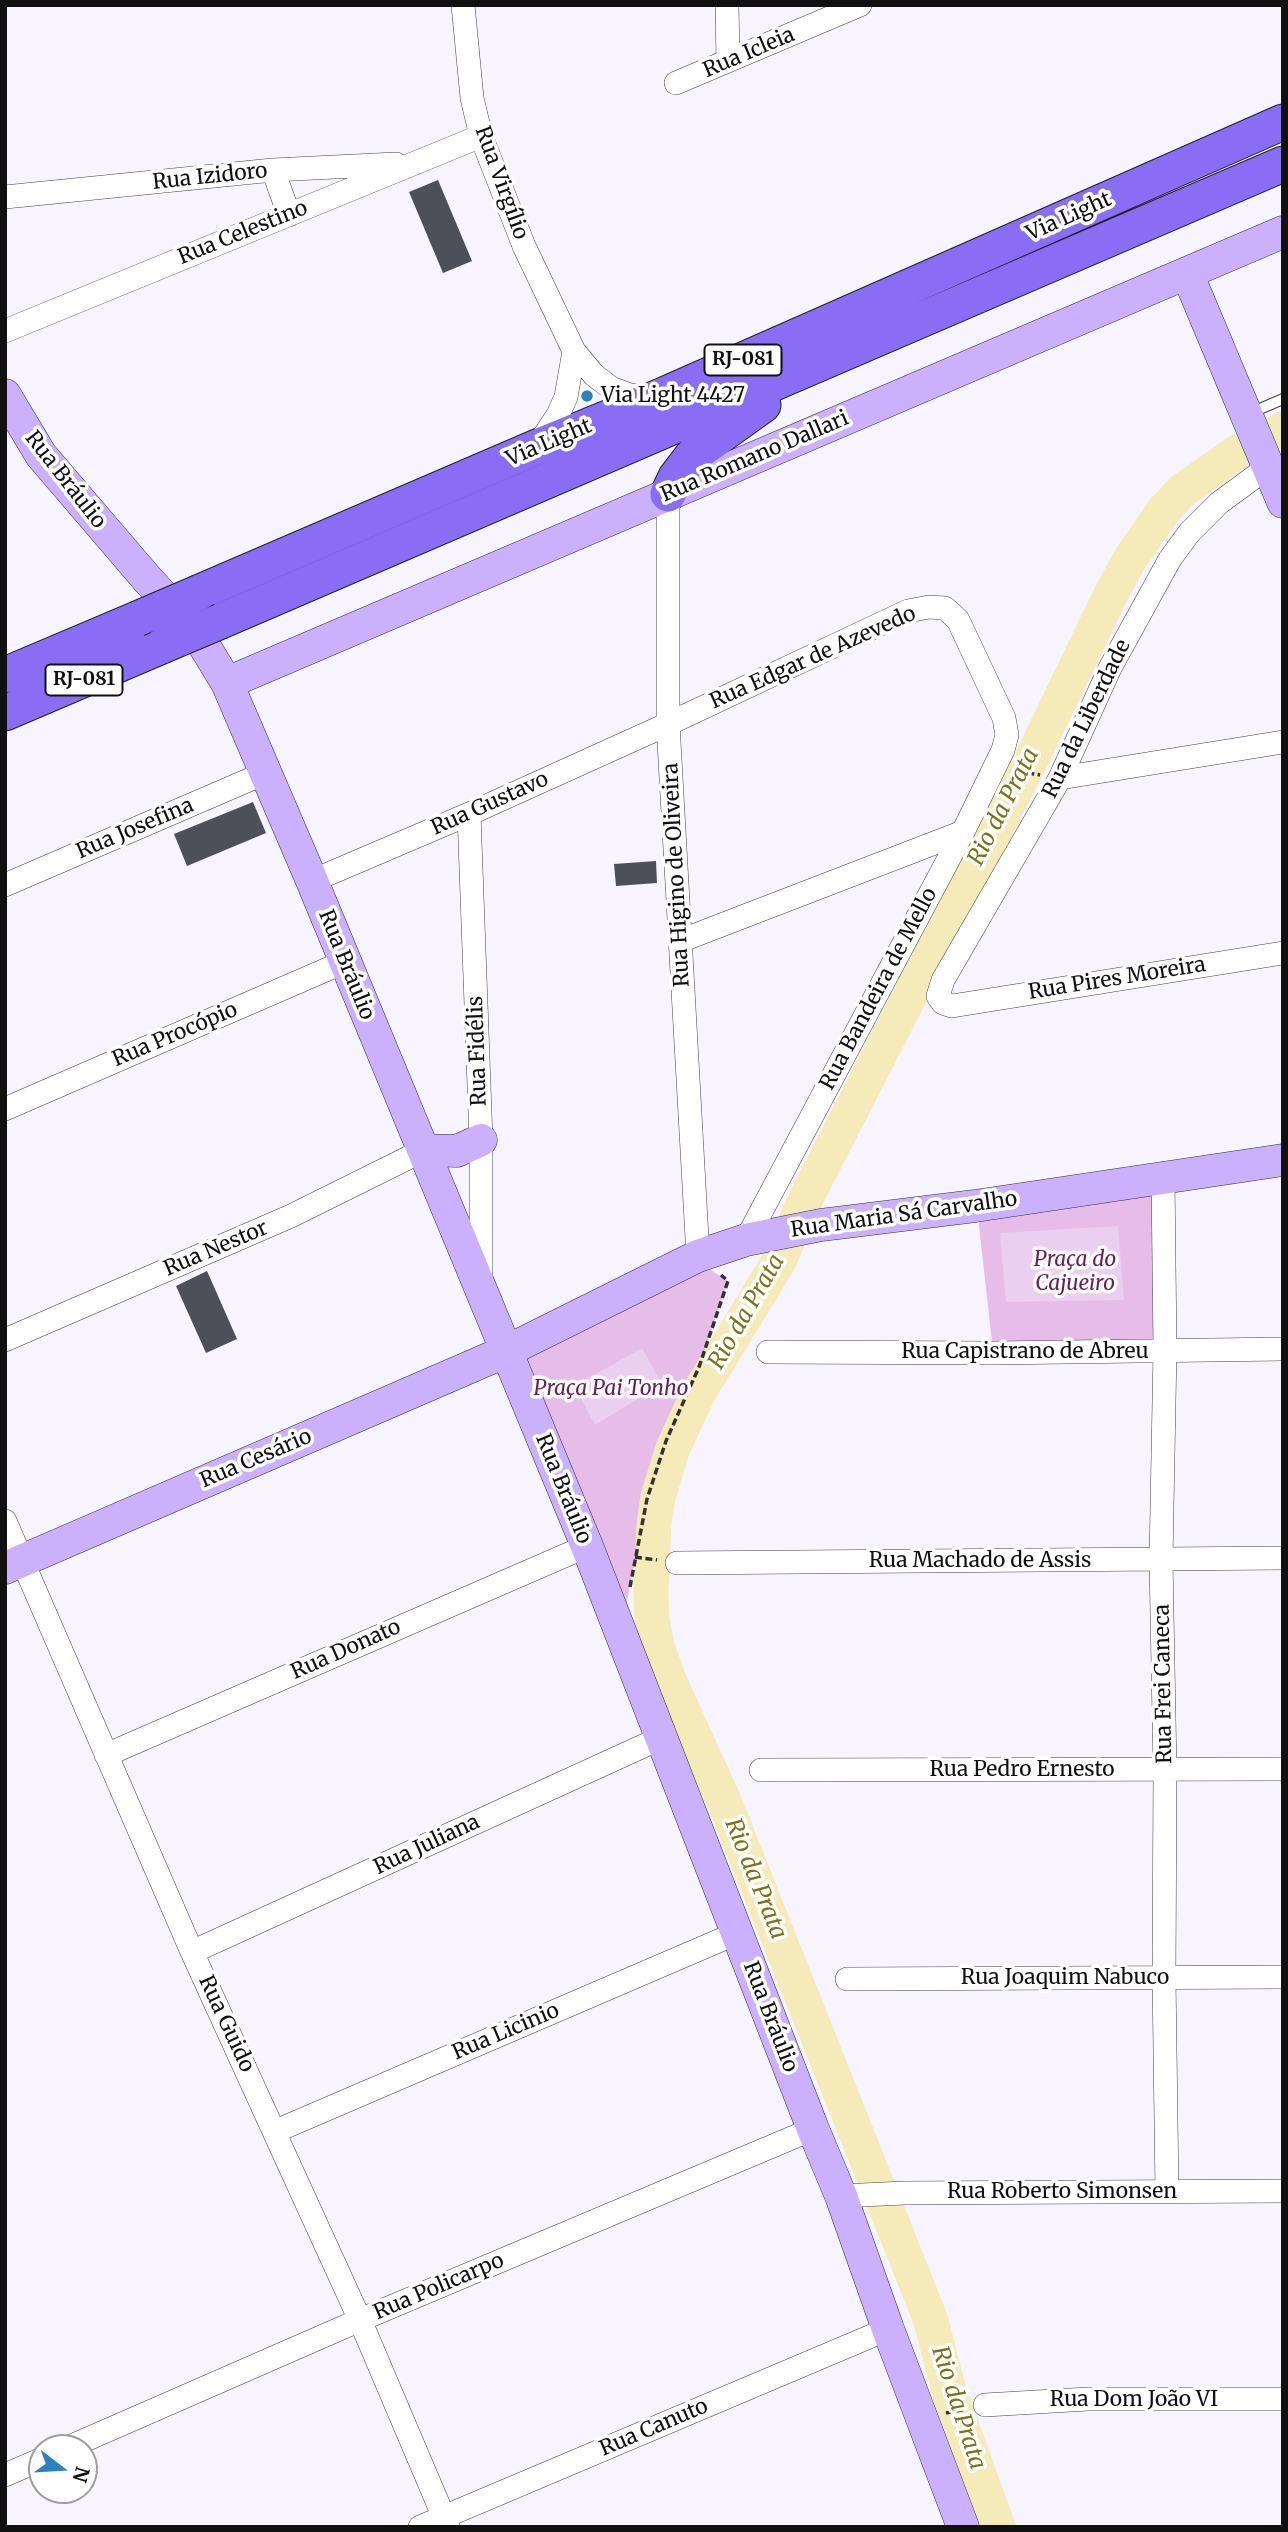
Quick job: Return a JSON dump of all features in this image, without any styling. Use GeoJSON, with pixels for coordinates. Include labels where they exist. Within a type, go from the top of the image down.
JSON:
{"type":"FeatureCollection","features":[{"type":"Feature","properties":{"kind":"main road","name":"Via Light"},"geometry":{"type":"LineString","coordinates":[[5,676],[653,398],[1283,122]]}},
{"type":"Feature","properties":{"kind":"main road","name":"Via Light"},"geometry":{"type":"LineString","coordinates":[[5,713],[1283,164]]}},
{"type":"Feature","properties":{"kind":"main road"},"geometry":{"type":"LineString","coordinates":[[668,494],[683,467],[702,447],[830,359]]}},
{"type":"Feature","properties":{"kind":"street","name":"Rua Virgílio"},"geometry":{"type":"LineString","coordinates":[[463,5],[472,98],[481,136],[524,246],[574,351],[594,376],[611,388],[620,393],[653,398]]}},
{"type":"Feature","properties":{"kind":"street"},"geometry":{"type":"LineString","coordinates":[[727,5],[728,61]]}},
{"type":"Feature","properties":{"kind":"street","name":"Rua Icleia"},"geometry":{"type":"LineString","coordinates":[[676,83],[860,5]]}},
{"type":"Feature","properties":{"kind":"street","name":"Rua Celestino"},"geometry":{"type":"LineString","coordinates":[[5,331],[481,136]]}},
{"type":"Feature","properties":{"kind":"street","name":"Rua Izidoro"},"geometry":{"type":"LineString","coordinates":[[5,197],[274,170],[415,163]]}},
{"type":"Feature","properties":{"kind":"street"},"geometry":{"type":"LineString","coordinates":[[274,170],[289,215]]}},
{"type":"Feature","properties":{"kind":"street","name":"Rua Romano Dallari"},"geometry":{"type":"LineString","coordinates":[[227,683],[1283,232]]}},
{"type":"Feature","properties":{"kind":"street"},"geometry":{"type":"LineString","coordinates":[[1186,273],[1247,419],[1268,461],[1283,502]]}},
{"type":"Feature","properties":{"kind":"street"},"geometry":{"type":"LineString","coordinates":[[537,447],[558,415],[566,397],[574,351]]}},
{"type":"Feature","properties":{"kind":"street","name":"Rua Bráulio"},"geometry":{"type":"LineString","coordinates":[[5,395],[41,455],[148,580],[194,629],[227,683],[312,881],[587,1546],[813,2129],[854,2195],[888,2329],[960,2526]]}},
{"type":"Feature","properties":{"kind":"street","name":"Rua da Liberdade"},"geometry":{"type":"LineString","coordinates":[[952,1006],[943,1003],[938,996],[943,980],[1055,777],[1110,668],[1170,559],[1189,533],[1219,503],[1268,461]]}},
{"type":"Feature","properties":{"kind":"street","name":"Rua Higino de Oliveira"},"geometry":{"type":"LineString","coordinates":[[668,494],[668,724],[698,1256]]}},
{"type":"Feature","properties":{"kind":"street","name":"Rua Edgar de Azevedo"},"geometry":{"type":"LineString","coordinates":[[668,724],[908,611],[929,607],[945,608],[958,620]]}},
{"type":"Feature","properties":{"kind":"street","name":"Rua Bandeira de Mello"},"geometry":{"type":"LineString","coordinates":[[758,1237],[996,768],[1007,735],[1004,718],[958,620]]}},
{"type":"Feature","properties":{"kind":"street","name":"Rua Gustavo"},"geometry":{"type":"LineString","coordinates":[[312,881],[668,724]]}},
{"type":"Feature","properties":{"kind":"street"},"geometry":{"type":"LineString","coordinates":[[1055,777],[1283,742]]}},
{"type":"Feature","properties":{"kind":"street","name":"Rua Josefina"},"geometry":{"type":"LineString","coordinates":[[5,885],[265,774]]}},
{"type":"Feature","properties":{"kind":"street","name":"Rua Fidélis"},"geometry":{"type":"LineString","coordinates":[[469,814],[481,1140],[481,1288]]}},
{"type":"Feature","properties":{"kind":"street"},"geometry":{"type":"LineString","coordinates":[[680,941],[963,832]]}},
{"type":"Feature","properties":{"kind":"street","name":"Rua Pires Moreira"},"geometry":{"type":"LineString","coordinates":[[952,1006],[1283,953]]}},
{"type":"Feature","properties":{"kind":"street","name":"Rua Procópio"},"geometry":{"type":"LineString","coordinates":[[5,1109],[344,962]]}},
{"type":"Feature","properties":{"kind":"street"},"geometry":{"type":"LineString","coordinates":[[424,1150],[457,1151],[481,1140]]}},
{"type":"Feature","properties":{"kind":"street","name":"Rua Nestor"},"geometry":{"type":"LineString","coordinates":[[5,1340],[292,1216],[424,1150]]}},
{"type":"Feature","properties":{"kind":"street","name":"Rua Maria Sá Carvalho"},"geometry":{"type":"LineString","coordinates":[[507,1351],[698,1256],[758,1237],[821,1225],[975,1206],[1283,1160]]}},
{"type":"Feature","properties":{"kind":"street","name":"Rua Frei Caneca"},"geometry":{"type":"LineString","coordinates":[[1163,1177],[1165,1350],[1161,1560],[1167,2191]]}},
{"type":"Feature","properties":{"kind":"street","name":"Rua Capistrano de Abreu"},"geometry":{"type":"LineString","coordinates":[[768,1352],[994,1353],[1283,1349]]}},
{"type":"Feature","properties":{"kind":"street","name":"Rua Cesário"},"geometry":{"type":"LineString","coordinates":[[13,1564],[507,1351]]}},
{"type":"Feature","properties":{"kind":"street","name":"Rua Guido"},"geometry":{"type":"LineString","coordinates":[[5,1521],[13,1564],[106,1755],[192,1952],[276,2131],[446,2522]]}},
{"type":"Feature","properties":{"kind":"street","name":"Rua Donato"},"geometry":{"type":"LineString","coordinates":[[106,1755],[587,1546]]}},
{"type":"Feature","properties":{"kind":"street","name":"Rua Machado de Assis"},"geometry":{"type":"LineString","coordinates":[[677,1563],[1283,1558]]}},
{"type":"Feature","properties":{"kind":"street","name":"Rua Juliana"},"geometry":{"type":"LineString","coordinates":[[192,1952],[663,1737]]}},
{"type":"Feature","properties":{"kind":"street","name":"Rua Pedro Ernesto"},"geometry":{"type":"LineString","coordinates":[[761,1770],[1283,1769]]}},
{"type":"Feature","properties":{"kind":"street","name":"Rua Licinio"},"geometry":{"type":"LineString","coordinates":[[276,2131],[737,1933]]}},
{"type":"Feature","properties":{"kind":"street","name":"Rua Joaquim Nabuco"},"geometry":{"type":"LineString","coordinates":[[847,1979],[1283,1978]]}},
{"type":"Feature","properties":{"kind":"street","name":"Rua Policarpo"},"geometry":{"type":"LineString","coordinates":[[98,2434],[360,2320],[813,2129]]}},
{"type":"Feature","properties":{"kind":"street","name":"Rua Roberto Simonsen"},"geometry":{"type":"LineString","coordinates":[[854,2195],[1283,2191]]}},
{"type":"Feature","properties":{"kind":"street","name":"Rua Canuto"},"geometry":{"type":"LineString","coordinates":[[420,2527],[446,2522],[888,2329]]}},
{"type":"Feature","properties":{"kind":"street","name":"Rua Dom João VI"},"geometry":{"type":"LineString","coordinates":[[981,2406],[1088,2399],[1283,2399]]}},
{"type":"Feature","properties":{"kind":"street"},"geometry":{"type":"LineString","coordinates":[[5,2475],[28,2465]]}},
{"type":"Feature","properties":{"kind":"lane"},"geometry":{"type":"LineString","coordinates":[[1247,419],[1283,399]]}},
{"type":"Feature","properties":{"kind":"path"},"geometry":{"type":"LineString","coordinates":[[1008,770],[1055,777]]}},
{"type":"Feature","properties":{"kind":"path"},"geometry":{"type":"LineString","coordinates":[[628,1598],[647,1499],[666,1441],[699,1367],[728,1281],[698,1256]]}},
{"type":"Feature","properties":{"kind":"path"},"geometry":{"type":"LineString","coordinates":[[635,1557],[641,1558]]}},
{"type":"Feature","properties":{"kind":"path"},"geometry":{"type":"LineString","coordinates":[[936,2415],[981,2406]]}},
{"type":"Feature","properties":{"kind":"green space","name":"Praça do Cajueiro"},"geometry":{"type":"Polygon","coordinates":[[[1160,1182],[1162,1350],[993,1351],[977,1208],[1160,1182]]]}},
{"type":"Feature","properties":{"kind":"green space"},"geometry":{"type":"Polygon","coordinates":[[[1118,1226],[1124,1300],[1006,1302],[1000,1233],[1118,1226]]]}},
{"type":"Feature","properties":{"kind":"green space","name":"Praça Pai Tonho"},"geometry":{"type":"Polygon","coordinates":[[[701,1264],[728,1281],[699,1367],[666,1441],[647,1499],[623,1621],[521,1353],[701,1264]]]}},
{"type":"Feature","properties":{"kind":"green space"},"geometry":{"type":"Polygon","coordinates":[[[642,1348],[662,1384],[595,1425],[574,1386],[642,1348]]]}},
{"type":"Feature","properties":{"kind":"building"},"geometry":{"type":"Polygon","coordinates":[[[438,180],[472,261],[443,273],[409,192],[438,180]]]}},
{"type":"Feature","properties":{"kind":"building"},"geometry":{"type":"Polygon","coordinates":[[[253,802],[266,833],[187,866],[174,834],[253,802]]]}},
{"type":"Feature","properties":{"kind":"building"},"geometry":{"type":"Polygon","coordinates":[[[656,861],[657,883],[616,886],[614,864],[656,861]]]}},
{"type":"Feature","properties":{"kind":"building"},"geometry":{"type":"Polygon","coordinates":[[[207,1271],[237,1339],[206,1353],[176,1286],[207,1271]]]}},
{"type":"Feature","properties":{"kind":"waterway","name":"Rio da Prata"},"geometry":{"type":"LineString","coordinates":[[998,2527],[950,2394],[930,2318],[724,1801],[669,1680],[657,1646],[651,1592],[654,1524],[658,1497],[673,1448],[698,1394],[779,1261],[803,1204],[1033,756],[1130,559],[1164,510],[1183,490],[1236,453],[1283,429]]}},
{"type":"Feature","properties":{"kind":"place","name":"Via Light 4427"},"geometry":{"type":"Point","coordinates":[587,396]}}]}
